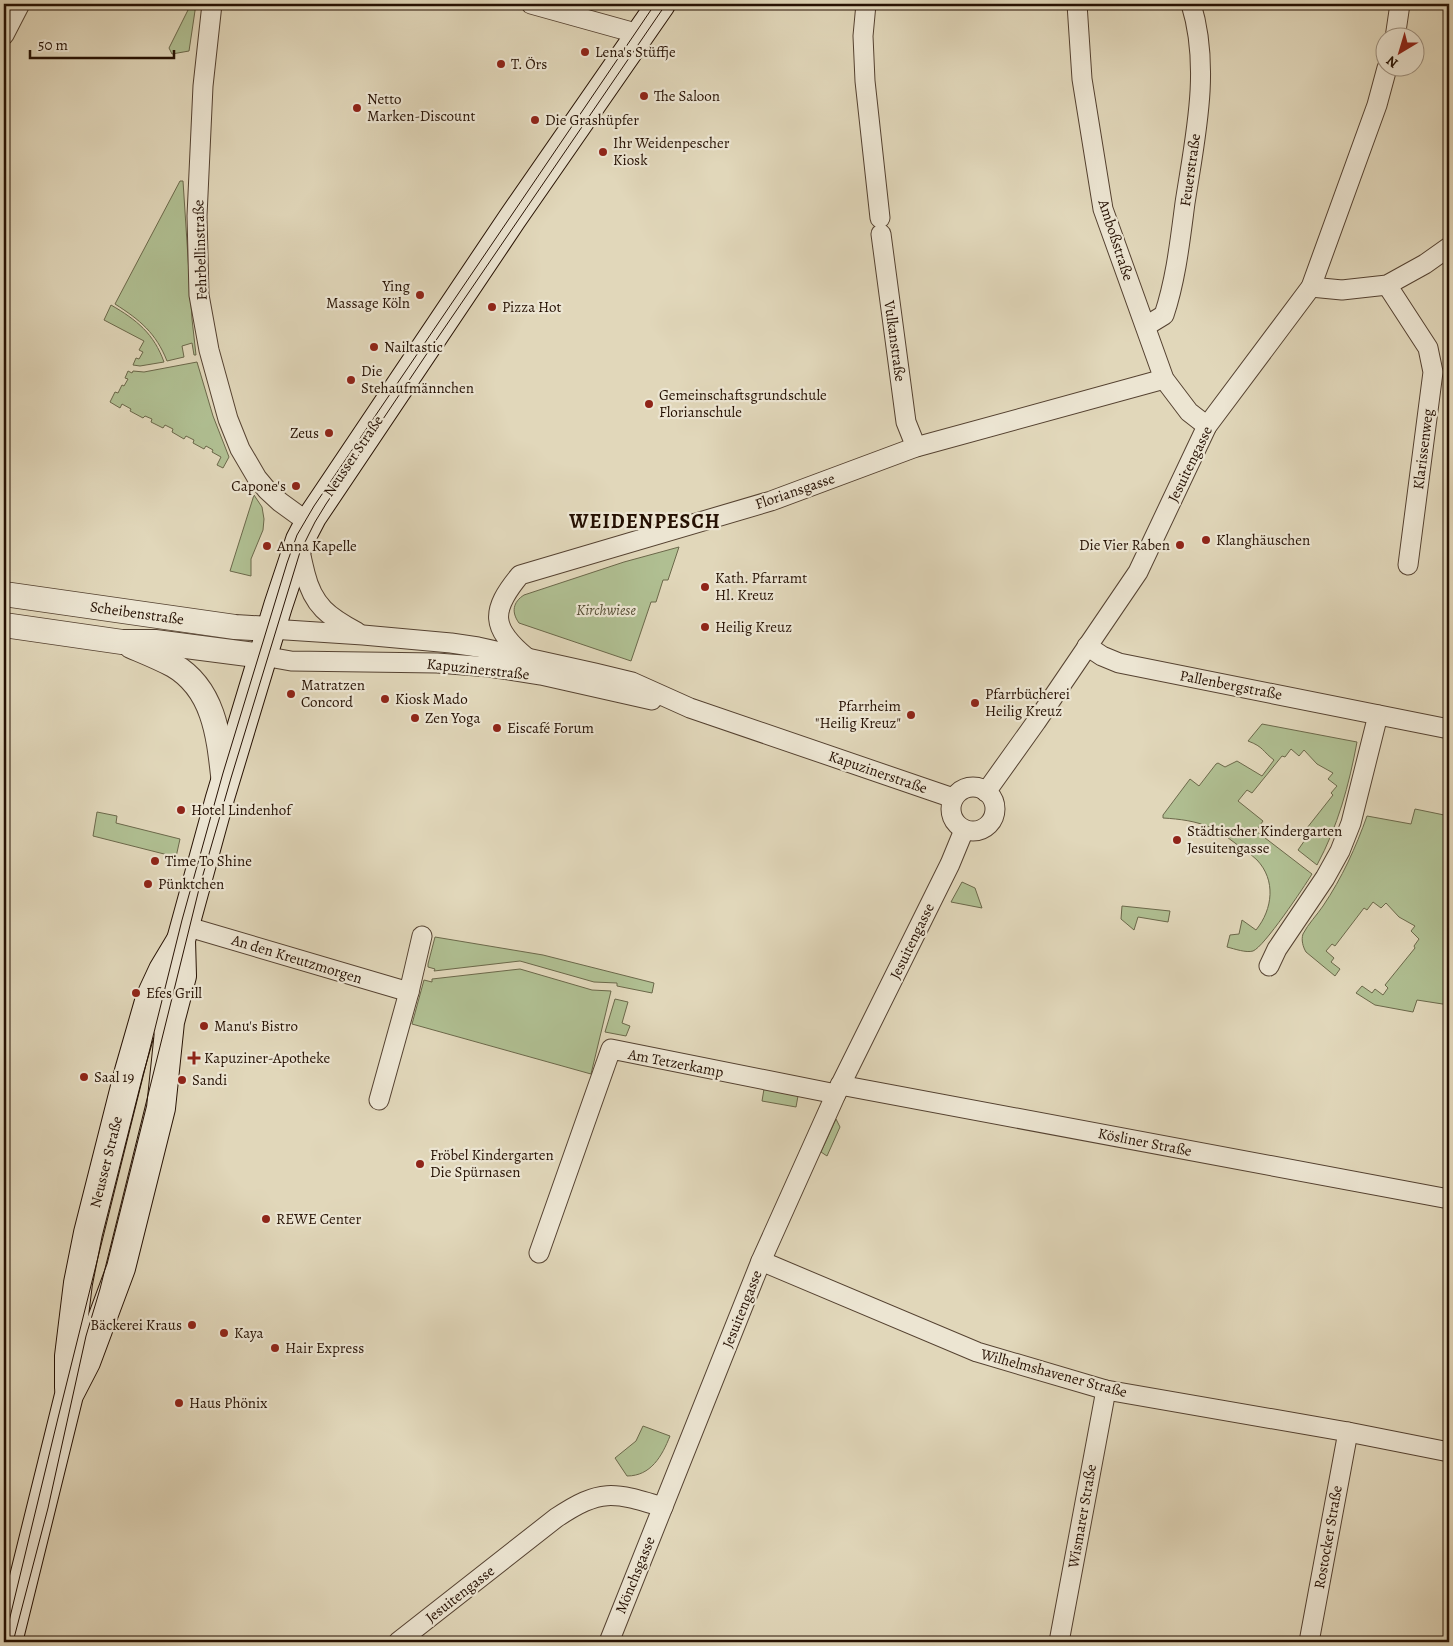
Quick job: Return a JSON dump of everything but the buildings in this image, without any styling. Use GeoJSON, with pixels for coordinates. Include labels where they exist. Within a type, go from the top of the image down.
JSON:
{"type":"FeatureCollection","features":[{"type":"Feature","properties":{"kind":"main road","name":"Neusser Straße"},"geometry":{"type":"LineString","coordinates":[[8,1642],[69,1394],[69,1356],[78,1283],[88,1233],[129,1071],[150,998],[183,933],[224,785],[271,629],[304,531],[495,244],[661,4]]}},
{"type":"Feature","properties":{"kind":"main road","name":"Neusser Straße"},"geometry":{"type":"LineString","coordinates":[[69,1394],[86,1362],[121,1268],[160,1108],[170,1022],[182,976],[183,933]]}},
{"type":"Feature","properties":{"kind":"street"},"geometry":{"type":"LineString","coordinates":[[4,35],[20,4]]}},
{"type":"Feature","properties":{"kind":"street","name":"Fehrbellinstraße"},"geometry":{"type":"LineString","coordinates":[[212,4],[204,86],[197,216],[199,295],[209,350],[228,419],[240,449],[257,478],[304,531]]}},
{"type":"Feature","properties":{"kind":"street"},"geometry":{"type":"LineString","coordinates":[[531,4],[639,34]]}},
{"type":"Feature","properties":{"kind":"street","name":"Vulkanstraße"},"geometry":{"type":"LineString","coordinates":[[866,4],[863,36],[865,81],[885,274],[906,422],[916,447]]}},
{"type":"Feature","properties":{"kind":"street","name":"Amboßstraße"},"geometry":{"type":"LineString","coordinates":[[1077,4],[1082,78],[1103,208],[1164,379],[1189,412],[1207,426]]}},
{"type":"Feature","properties":{"kind":"street","name":"Feuerstraße"},"geometry":{"type":"LineString","coordinates":[[1146,326],[1164,315],[1172,289],[1195,142],[1201,84],[1201,56],[1191,4]]}},
{"type":"Feature","properties":{"kind":"street"},"geometry":{"type":"LineString","coordinates":[[1396,28],[1400,4]]}},
{"type":"Feature","properties":{"kind":"street","name":"Jesuitengasse"},"geometry":{"type":"LineString","coordinates":[[986,792],[1138,572],[1207,426],[1311,287],[1377,105],[1384,78]]}},
{"type":"Feature","properties":{"kind":"street"},"geometry":{"type":"LineString","coordinates":[[1311,287],[1342,290],[1388,285],[1425,264],[1449,247]]}},
{"type":"Feature","properties":{"kind":"street","name":"Klarissenweg"},"geometry":{"type":"LineString","coordinates":[[1388,285],[1428,348],[1433,372],[1408,565]]}},
{"type":"Feature","properties":{"kind":"street","name":"Floriansgasse"},"geometry":{"type":"LineString","coordinates":[[526,657],[505,637],[500,628],[499,618],[501,604],[508,589],[520,575],[771,501],[916,447],[1164,379]]}},
{"type":"Feature","properties":{"kind":"street","name":"Kapuzinerstraße"},"geometry":{"type":"LineString","coordinates":[[304,531],[300,552],[308,586],[314,598],[329,616],[363,635]]}},
{"type":"Feature","properties":{"kind":"street","name":"Scheibenstraße"},"geometry":{"type":"LineString","coordinates":[[4,594],[235,627],[271,629]]}},
{"type":"Feature","properties":{"kind":"street","name":"Scheibenstraße"},"geometry":{"type":"LineString","coordinates":[[4,625],[122,642],[155,642],[263,656]]}},
{"type":"Feature","properties":{"kind":"street","name":"Kapuzinerstraße"},"geometry":{"type":"LineString","coordinates":[[271,629],[451,643],[526,657],[632,682],[690,708],[953,798]]}},
{"type":"Feature","properties":{"kind":"street","name":"Scheibenstraße"},"geometry":{"type":"LineString","coordinates":[[122,642],[174,666],[195,683],[201,691],[207,700],[217,729],[224,785]]}},
{"type":"Feature","properties":{"kind":"street","name":"Pallenbergstraße"},"geometry":{"type":"LineString","coordinates":[[1087,646],[1102,656],[1119,663],[1449,729]]}},
{"type":"Feature","properties":{"kind":"street","name":"Kapuzinerstraße"},"geometry":{"type":"LineString","coordinates":[[263,656],[291,661],[419,662],[489,667],[584,684],[690,708]]}},
{"type":"Feature","properties":{"kind":"street"},"geometry":{"type":"LineString","coordinates":[[1269,966],[1277,949],[1325,878],[1340,851],[1351,823],[1378,715]]}},
{"type":"Feature","properties":{"kind":"street"},"geometry":{"type":"LineString","coordinates":[[972,787],[980,788],[986,792],[995,806],[992,820],[986,827],[980,830],[964,830],[955,823],[952,816],[953,798],[965,789],[972,787]]}},
{"type":"Feature","properties":{"kind":"street","name":"Jesuitengasse"},"geometry":{"type":"LineString","coordinates":[[398,1642],[556,1518],[578,1503],[592,1497],[624,1496],[663,1507],[761,1261],[838,1090],[950,864],[964,830]]}},
{"type":"Feature","properties":{"kind":"street","name":"An den Kreutzmorgen"},"geometry":{"type":"LineString","coordinates":[[183,933],[409,992]]}},
{"type":"Feature","properties":{"kind":"street"},"geometry":{"type":"LineString","coordinates":[[379,1100],[409,992],[422,936]]}},
{"type":"Feature","properties":{"kind":"street","name":"Am Tetzerkamp"},"geometry":{"type":"LineString","coordinates":[[539,1253],[611,1049],[838,1090]]}},
{"type":"Feature","properties":{"kind":"street","name":"Kösliner Straße"},"geometry":{"type":"LineString","coordinates":[[838,1090],[1449,1199]]}},
{"type":"Feature","properties":{"kind":"street","name":"Wilhelmshavener Straße"},"geometry":{"type":"LineString","coordinates":[[761,1261],[977,1352],[1106,1390],[1348,1432],[1449,1452]]}},
{"type":"Feature","properties":{"kind":"street","name":"Wismarer Straße"},"geometry":{"type":"LineString","coordinates":[[1059,1642],[1106,1390]]}},
{"type":"Feature","properties":{"kind":"street","name":"Rostocker Straße"},"geometry":{"type":"LineString","coordinates":[[1309,1642],[1348,1432]]}},
{"type":"Feature","properties":{"kind":"street","name":"Mönchsgasse"},"geometry":{"type":"LineString","coordinates":[[609,1642],[663,1507]]}},
{"type":"Feature","properties":{"kind":"green space"},"geometry":{"type":"Polygon","coordinates":[[[191,4],[196,4],[189,51],[172,54],[169,48],[191,4]]]}},
{"type":"Feature","properties":{"kind":"green space"},"geometry":{"type":"Polygon","coordinates":[[[180,181],[183,181],[196,355],[194,355],[192,343],[182,346],[184,357],[167,361],[158,343],[146,328],[115,304],[180,181]]]}},
{"type":"Feature","properties":{"kind":"green space"},"geometry":{"type":"Polygon","coordinates":[[[111,305],[129,316],[144,329],[155,343],[164,362],[140,366],[133,365],[136,358],[139,359],[143,352],[139,350],[144,341],[104,320],[111,305]]]}},
{"type":"Feature","properties":{"kind":"green space"},"geometry":{"type":"Polygon","coordinates":[[[197,362],[213,416],[229,457],[223,468],[217,465],[221,457],[212,452],[213,450],[206,446],[204,449],[193,443],[194,440],[186,436],[184,439],[172,432],[173,429],[165,425],[163,428],[151,422],[152,419],[145,416],[143,418],[122,404],[120,408],[110,402],[115,392],[118,393],[122,385],[124,386],[128,379],[125,378],[128,371],[132,373],[133,371],[144,372],[197,362]]]}},
{"type":"Feature","properties":{"kind":"green space"},"geometry":{"type":"Polygon","coordinates":[[[254,495],[262,507],[264,519],[263,530],[251,559],[251,576],[230,571],[254,495]]]}},
{"type":"Feature","properties":{"kind":"green space","name":"Kirchwiese"},"geometry":{"type":"Polygon","coordinates":[[[679,547],[668,580],[663,580],[656,602],[651,602],[631,661],[519,623],[516,619],[515,604],[524,595],[624,562],[679,547]]]}},
{"type":"Feature","properties":{"kind":"green space"},"geometry":{"type":"Polygon","coordinates":[[[1262,724],[1357,742],[1342,805],[1317,865],[1298,850],[1307,837],[1303,833],[1333,795],[1331,793],[1337,786],[1328,779],[1333,773],[1317,764],[1304,750],[1299,756],[1291,749],[1285,757],[1282,756],[1252,793],[1247,790],[1238,801],[1263,821],[1256,831],[1312,874],[1266,939],[1253,951],[1240,951],[1227,947],[1230,935],[1239,934],[1242,920],[1256,930],[1262,922],[1269,904],[1270,885],[1263,868],[1252,855],[1215,830],[1194,822],[1163,818],[1163,815],[1190,779],[1199,786],[1218,763],[1225,767],[1237,761],[1262,776],[1274,760],[1260,747],[1248,741],[1262,724]]]}},
{"type":"Feature","properties":{"kind":"green space"},"geometry":{"type":"Polygon","coordinates":[[[1415,809],[1449,816],[1449,1005],[1417,1000],[1413,1012],[1375,1005],[1356,993],[1362,986],[1372,993],[1375,989],[1383,995],[1388,988],[1385,985],[1415,948],[1414,946],[1419,939],[1411,931],[1415,926],[1399,917],[1386,903],[1381,908],[1373,902],[1367,910],[1364,908],[1335,946],[1332,944],[1326,951],[1334,958],[1331,962],[1340,969],[1335,976],[1306,952],[1302,939],[1305,930],[1323,906],[1342,873],[1367,816],[1411,824],[1415,809]]]}},
{"type":"Feature","properties":{"kind":"green space"},"geometry":{"type":"Polygon","coordinates":[[[97,812],[117,816],[116,823],[180,839],[176,857],[93,836],[97,812]]]}},
{"type":"Feature","properties":{"kind":"green space"},"geometry":{"type":"Polygon","coordinates":[[[962,882],[975,888],[982,908],[951,902],[962,882]]]}},
{"type":"Feature","properties":{"kind":"green space"},"geometry":{"type":"Polygon","coordinates":[[[1122,906],[1170,911],[1168,922],[1138,917],[1134,930],[1121,919],[1122,906]]]}},
{"type":"Feature","properties":{"kind":"green space"},"geometry":{"type":"Polygon","coordinates":[[[435,937],[543,955],[654,983],[652,993],[617,986],[617,983],[594,982],[520,961],[434,971],[435,969],[428,967],[428,964],[435,937]]]}},
{"type":"Feature","properties":{"kind":"green space"},"geometry":{"type":"Polygon","coordinates":[[[520,969],[592,990],[611,991],[591,1074],[412,1024],[424,980],[432,982],[432,979],[520,969]]]}},
{"type":"Feature","properties":{"kind":"green space"},"geometry":{"type":"Polygon","coordinates":[[[615,999],[628,1002],[622,1023],[630,1026],[626,1036],[605,1032],[615,999]]]}},
{"type":"Feature","properties":{"kind":"green space"},"geometry":{"type":"Polygon","coordinates":[[[764,1089],[798,1096],[796,1107],[762,1101],[764,1089]]]}},
{"type":"Feature","properties":{"kind":"green space"},"geometry":{"type":"Polygon","coordinates":[[[836,1119],[840,1127],[827,1156],[821,1152],[836,1119]]]}},
{"type":"Feature","properties":{"kind":"green space"},"geometry":{"type":"Polygon","coordinates":[[[643,1426],[670,1436],[663,1451],[649,1469],[643,1473],[627,1476],[615,1458],[636,1441],[643,1426]]]}},
{"type":"Feature","properties":{"kind":"tram line"},"geometry":{"type":"LineString","coordinates":[[4,1642],[182,920],[223,773],[297,535],[314,506],[655,4]]}},
{"type":"Feature","properties":{"kind":"tram line"},"geometry":{"type":"LineString","coordinates":[[13,1642],[48,1508],[86,1336],[100,1289],[200,885],[300,552],[326,504],[666,4]]}},
{"type":"Feature","properties":{"kind":"place","name":"Lena's Stüffje"},"geometry":{"type":"Point","coordinates":[585,52]}},
{"type":"Feature","properties":{"kind":"place","name":"T. Örs"},"geometry":{"type":"Point","coordinates":[501,64]}},
{"type":"Feature","properties":{"kind":"place","name":"The Saloon"},"geometry":{"type":"Point","coordinates":[644,96]}},
{"type":"Feature","properties":{"kind":"place","name":"Netto Marken-Discount"},"geometry":{"type":"Point","coordinates":[357,108]}},
{"type":"Feature","properties":{"kind":"place","name":"Die Grashüpfer"},"geometry":{"type":"Point","coordinates":[535,120]}},
{"type":"Feature","properties":{"kind":"place","name":"Ihr Weidenpescher Kiosk"},"geometry":{"type":"Point","coordinates":[603,152]}},
{"type":"Feature","properties":{"kind":"place","name":"Ying Massage Köln"},"geometry":{"type":"Point","coordinates":[420,295]}},
{"type":"Feature","properties":{"kind":"place","name":"Pizza Hot"},"geometry":{"type":"Point","coordinates":[492,307]}},
{"type":"Feature","properties":{"kind":"place","name":"Nailtastic"},"geometry":{"type":"Point","coordinates":[374,347]}},
{"type":"Feature","properties":{"kind":"place","name":"Die Stehaufmännchen"},"geometry":{"type":"Point","coordinates":[351,380]}},
{"type":"Feature","properties":{"kind":"place","name":"Gemeinschaftsgrundschule Florianschule"},"geometry":{"type":"Point","coordinates":[649,404]}},
{"type":"Feature","properties":{"kind":"place","name":"Zeus"},"geometry":{"type":"Point","coordinates":[329,433]}},
{"type":"Feature","properties":{"kind":"place","name":"Capone's"},"geometry":{"type":"Point","coordinates":[296,486]}},
{"type":"Feature","properties":{"kind":"place","name":"Klanghäuschen"},"geometry":{"type":"Point","coordinates":[1206,540]}},
{"type":"Feature","properties":{"kind":"place","name":"Die Vier Raben"},"geometry":{"type":"Point","coordinates":[1180,545]}},
{"type":"Feature","properties":{"kind":"place","name":"Anna Kapelle"},"geometry":{"type":"Point","coordinates":[267,546]}},
{"type":"Feature","properties":{"kind":"place","name":"Kath. Pfarramt Hl. Kreuz"},"geometry":{"type":"Point","coordinates":[705,587]}},
{"type":"Feature","properties":{"kind":"place","name":"Heilig Kreuz"},"geometry":{"type":"Point","coordinates":[705,627]}},
{"type":"Feature","properties":{"kind":"place","name":"Matratzen Concord"},"geometry":{"type":"Point","coordinates":[291,694]}},
{"type":"Feature","properties":{"kind":"place","name":"Kiosk Mado"},"geometry":{"type":"Point","coordinates":[385,699]}},
{"type":"Feature","properties":{"kind":"place","name":"Pfarrbücherei Heilig Kreuz"},"geometry":{"type":"Point","coordinates":[975,703]}},
{"type":"Feature","properties":{"kind":"place","name":"Pfarrheim \"Heilig Kreuz\""},"geometry":{"type":"Point","coordinates":[911,715]}},
{"type":"Feature","properties":{"kind":"place","name":"Zen Yoga"},"geometry":{"type":"Point","coordinates":[415,718]}},
{"type":"Feature","properties":{"kind":"place","name":"Eiscafé Forum"},"geometry":{"type":"Point","coordinates":[497,728]}},
{"type":"Feature","properties":{"kind":"place","name":"Hotel Lindenhof"},"geometry":{"type":"Point","coordinates":[181,810]}},
{"type":"Feature","properties":{"kind":"place","name":"Städtischer Kindergarten Jesuitengasse"},"geometry":{"type":"Point","coordinates":[1177,840]}},
{"type":"Feature","properties":{"kind":"place","name":"Time To Shine"},"geometry":{"type":"Point","coordinates":[155,861]}},
{"type":"Feature","properties":{"kind":"place","name":"Pünktchen"},"geometry":{"type":"Point","coordinates":[148,884]}},
{"type":"Feature","properties":{"kind":"place","name":"Efes Grill"},"geometry":{"type":"Point","coordinates":[136,993]}},
{"type":"Feature","properties":{"kind":"place","name":"Manu's Bistro"},"geometry":{"type":"Point","coordinates":[204,1026]}},
{"type":"Feature","properties":{"kind":"place","name":"Kapuziner-Apotheke"},"geometry":{"type":"Point","coordinates":[194,1058]}},
{"type":"Feature","properties":{"kind":"place","name":"Saal 19"},"geometry":{"type":"Point","coordinates":[84,1077]}},
{"type":"Feature","properties":{"kind":"place","name":"Sandi"},"geometry":{"type":"Point","coordinates":[182,1080]}},
{"type":"Feature","properties":{"kind":"place","name":"Fröbel Kindergarten Die Spürnasen"},"geometry":{"type":"Point","coordinates":[420,1164]}},
{"type":"Feature","properties":{"kind":"place","name":"REWE Center"},"geometry":{"type":"Point","coordinates":[266,1219]}},
{"type":"Feature","properties":{"kind":"place","name":"Bäckerei Kraus"},"geometry":{"type":"Point","coordinates":[192,1325]}},
{"type":"Feature","properties":{"kind":"place","name":"Kaya"},"geometry":{"type":"Point","coordinates":[224,1333]}},
{"type":"Feature","properties":{"kind":"place","name":"Hair Express"},"geometry":{"type":"Point","coordinates":[275,1348]}},
{"type":"Feature","properties":{"kind":"place","name":"Haus Phönix"},"geometry":{"type":"Point","coordinates":[179,1403]}},
{"type":"Feature","properties":{"kind":"district","name":"WEIDENPESCH"},"geometry":{"type":"Point","coordinates":[645,521]}}]}
